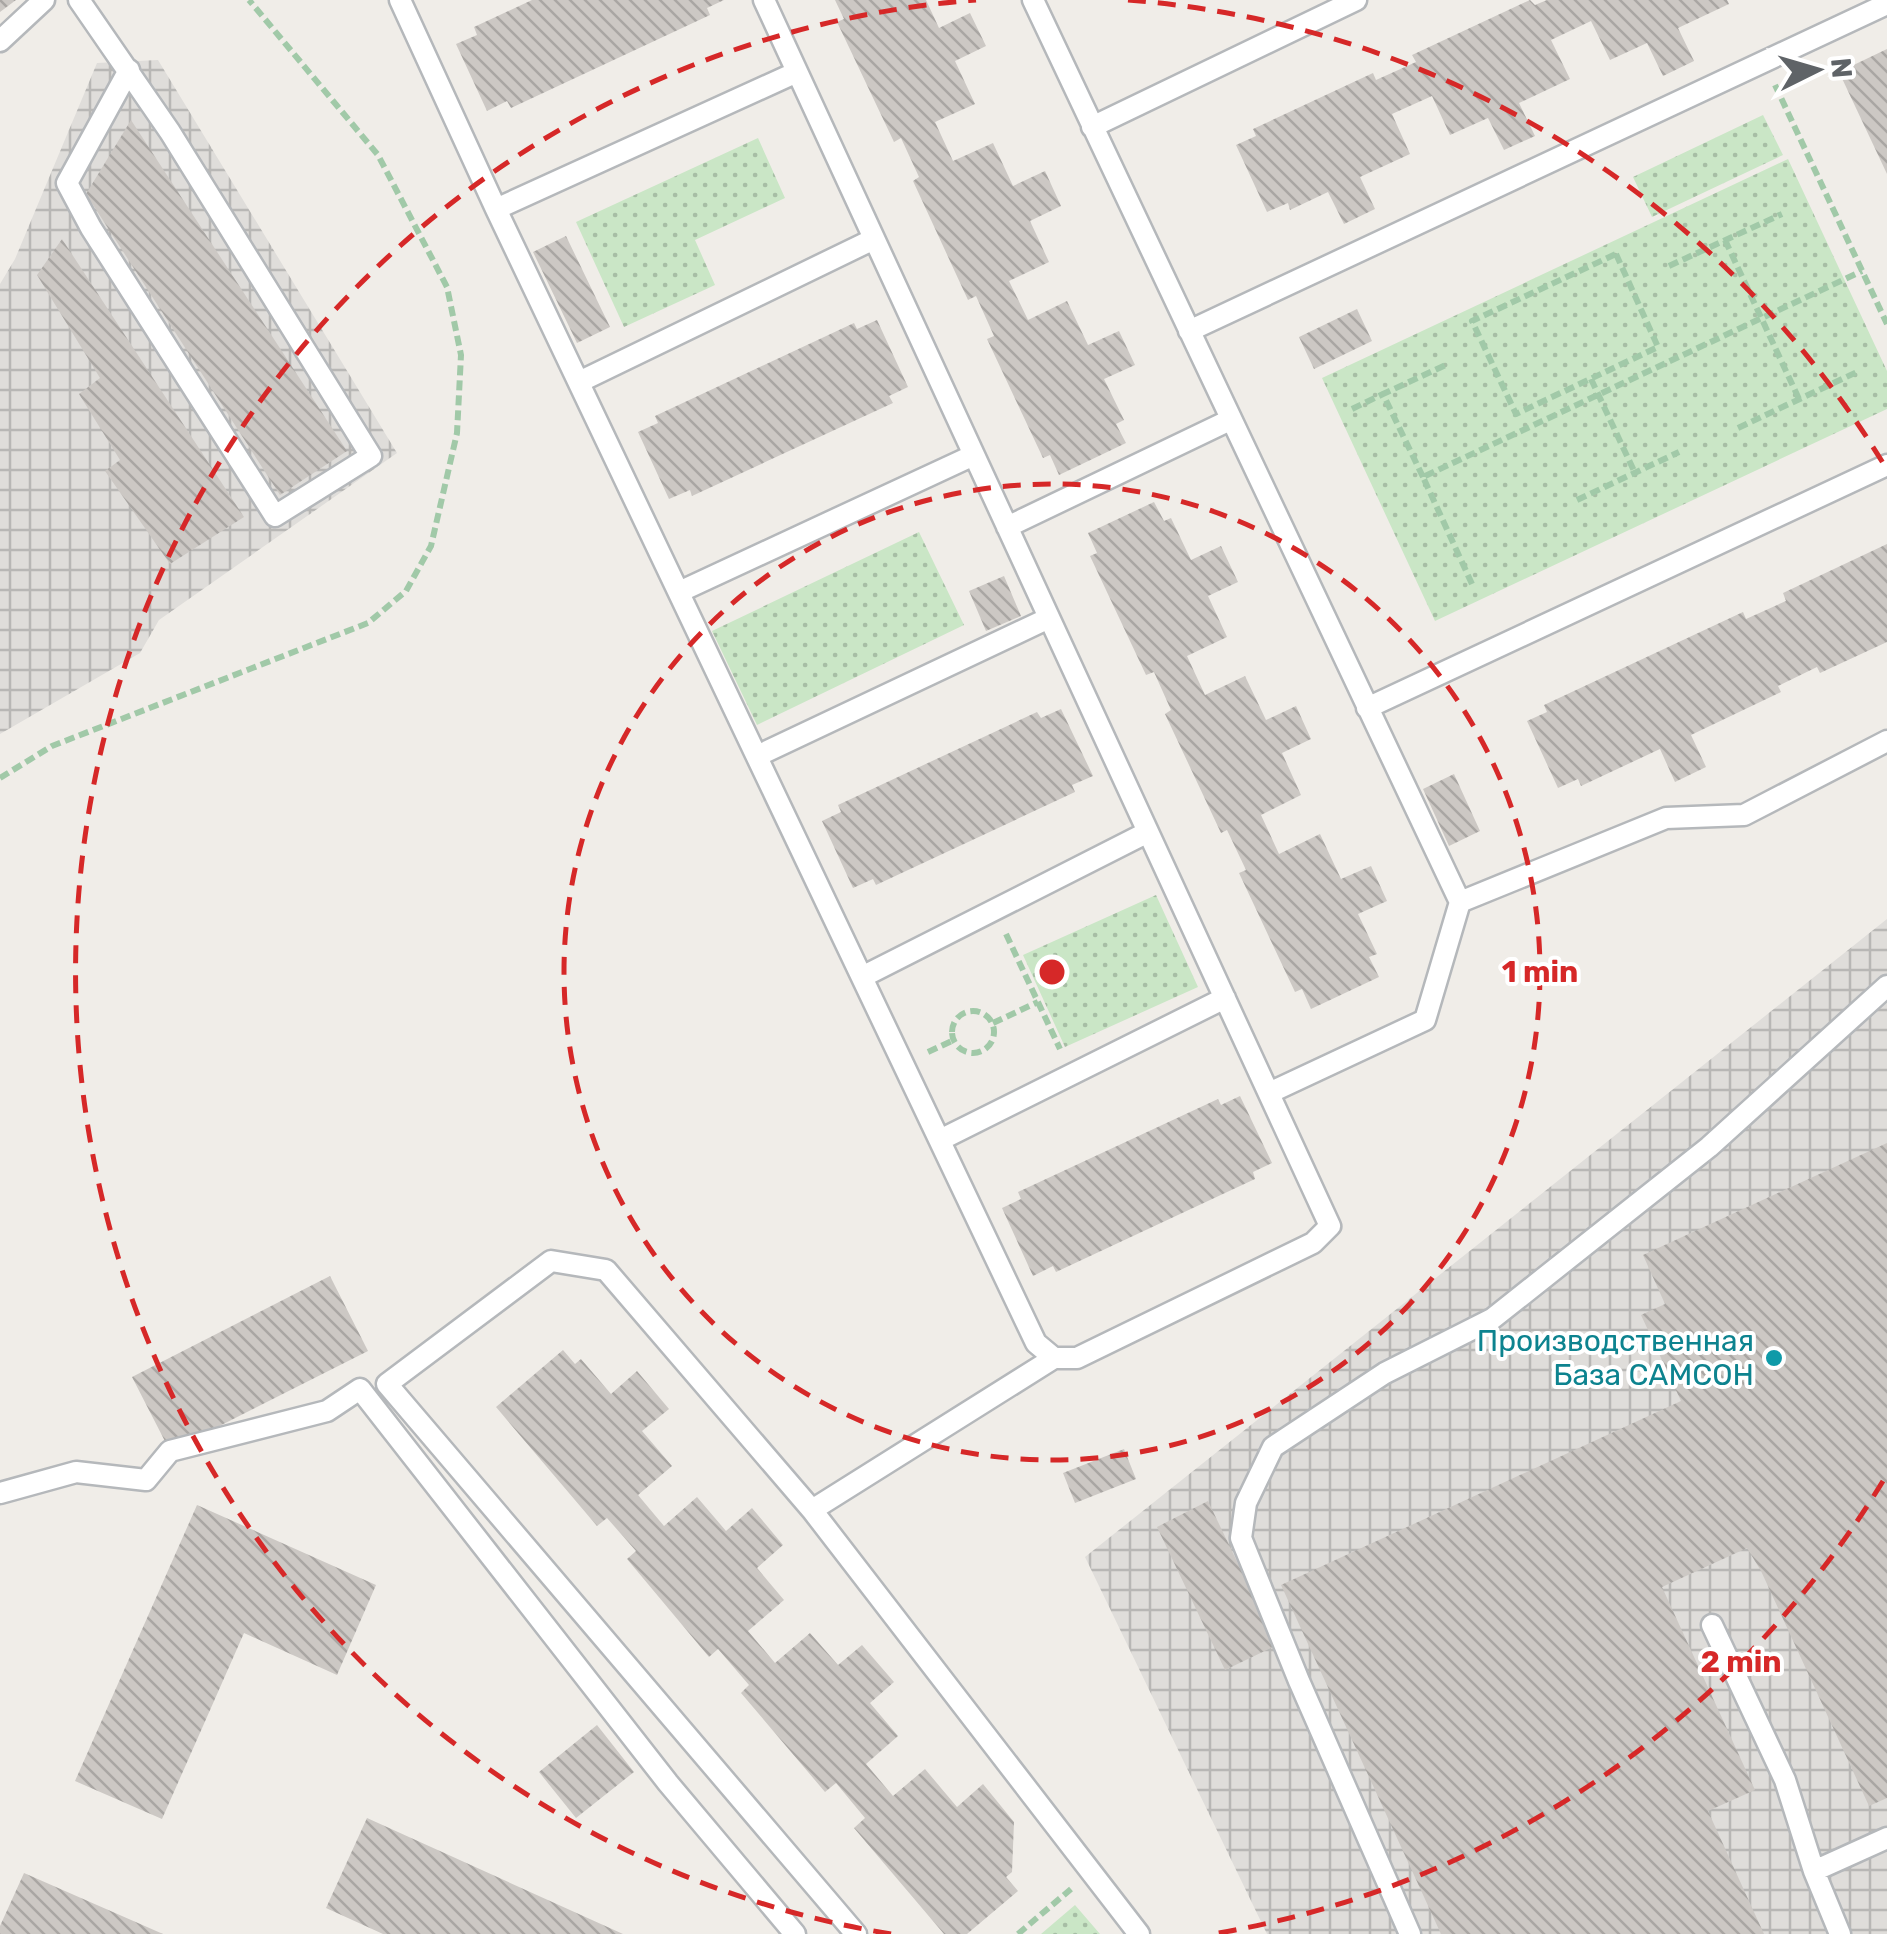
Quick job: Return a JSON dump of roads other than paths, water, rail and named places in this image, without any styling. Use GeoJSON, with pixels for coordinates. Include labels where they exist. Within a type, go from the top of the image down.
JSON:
{"type":"FeatureCollection","features":[{"type":"Feature","properties":{"kind":"lane"},"geometry":{"type":"LineString","coordinates":[[0,41],[44,0]]}},
{"type":"Feature","properties":{"kind":"lane"},"geometry":{"type":"LineString","coordinates":[[79,0],[130,70],[371,456],[275,516],[92,228],[67,182],[130,70]]}},
{"type":"Feature","properties":{"kind":"lane"},"geometry":{"type":"LineString","coordinates":[[400,0],[1036,1344],[1054,1358]]}},
{"type":"Feature","properties":{"kind":"lane"},"geometry":{"type":"LineString","coordinates":[[764,0],[1330,1226],[1313,1242],[1077,1358],[1054,1358],[812,1510]]}},
{"type":"Feature","properties":{"kind":"lane"},"geometry":{"type":"LineString","coordinates":[[1032,0],[1460,902],[1424,1020],[1269,1093]]}},
{"type":"Feature","properties":{"kind":"lane"},"geometry":{"type":"LineString","coordinates":[[1092,127],[1356,0]]}},
{"type":"Feature","properties":{"kind":"lane"},"geometry":{"type":"LineString","coordinates":[[1188,331],[1887,4]]}},
{"type":"Feature","properties":{"kind":"lane"},"geometry":{"type":"LineString","coordinates":[[496,209],[797,72]]}},
{"type":"Feature","properties":{"kind":"lane"},"geometry":{"type":"LineString","coordinates":[[579,382],[874,239]]}},
{"type":"Feature","properties":{"kind":"lane"},"geometry":{"type":"LineString","coordinates":[[1007,527],[1230,420]]}},
{"type":"Feature","properties":{"kind":"lane"},"geometry":{"type":"LineString","coordinates":[[679,592],[974,454]]}},
{"type":"Feature","properties":{"kind":"lane"},"geometry":{"type":"LineString","coordinates":[[1367,708],[1887,465]]}},
{"type":"Feature","properties":{"kind":"lane"},"geometry":{"type":"LineString","coordinates":[[756,756],[1049,618]]}},
{"type":"Feature","properties":{"kind":"lane"},"geometry":{"type":"LineString","coordinates":[[1460,902],[1666,818],[1744,816],[1887,742]]}},
{"type":"Feature","properties":{"kind":"lane"},"geometry":{"type":"LineString","coordinates":[[862,977],[1148,832]]}},
{"type":"Feature","properties":{"kind":"lane"},"geometry":{"type":"LineString","coordinates":[[1410,1934],[1241,1538],[1246,1503],[1272,1447],[1384,1373],[1492,1319],[1709,1147],[1887,986]]}},
{"type":"Feature","properties":{"kind":"lane"},"geometry":{"type":"LineString","coordinates":[[940,1140],[1225,998]]}},
{"type":"Feature","properties":{"kind":"lane"},"geometry":{"type":"LineString","coordinates":[[856,1934],[388,1384],[551,1262],[606,1270],[812,1510],[1139,1934]]}},
{"type":"Feature","properties":{"kind":"lane"},"geometry":{"type":"LineString","coordinates":[[0,1493],[76,1472],[146,1480],[170,1451],[327,1411],[360,1388],[668,1783],[795,1934]]}},
{"type":"Feature","properties":{"kind":"lane"},"geometry":{"type":"LineString","coordinates":[[1712,1624],[1785,1780],[1814,1871],[1840,1934]]}},
{"type":"Feature","properties":{"kind":"lane"},"geometry":{"type":"LineString","coordinates":[[1814,1871],[1887,1838]]}},
{"type":"Feature","properties":{"kind":"place","name":"Производственная База САМСОН"},"geometry":{"type":"Point","coordinates":[1774,1358]}}]}
